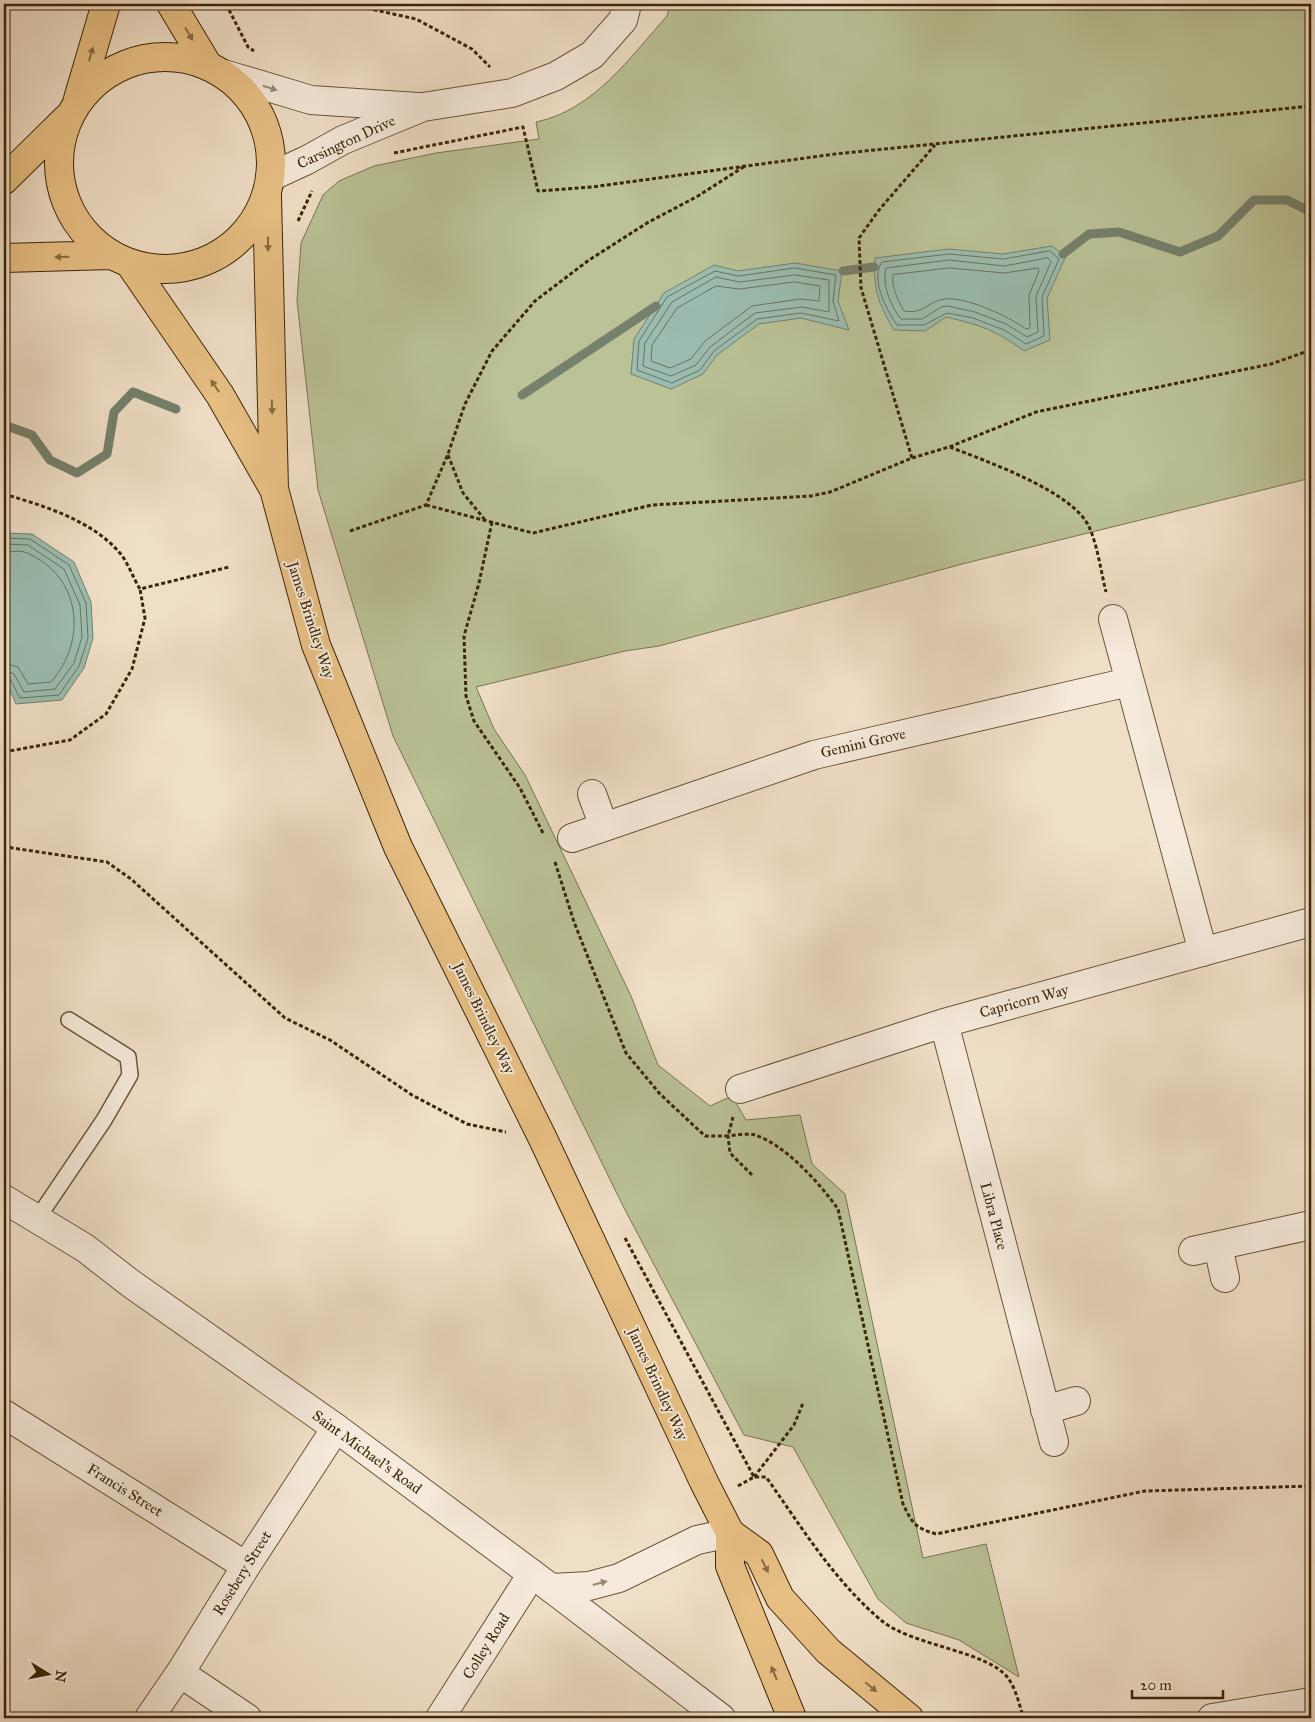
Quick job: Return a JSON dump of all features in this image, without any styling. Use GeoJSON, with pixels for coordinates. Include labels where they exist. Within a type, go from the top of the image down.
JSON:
{"type":"FeatureCollection","features":[{"type":"Feature","properties":{"kind":"main road"},"geometry":{"type":"LineString","coordinates":[[106,4],[74,108],[60,144],[59,180],[71,214],[94,243],[120,260]]}},
{"type":"Feature","properties":{"kind":"main road"},"geometry":{"type":"LineString","coordinates":[[171,4],[215,69]]}},
{"type":"Feature","properties":{"kind":"main road"},"geometry":{"type":"LineString","coordinates":[[4,180],[103,76],[142,58],[177,57],[215,69]]}},
{"type":"Feature","properties":{"kind":"main road","name":"James Brindley Way"},"geometry":{"type":"LineString","coordinates":[[215,69],[251,99],[267,133],[271,157],[268,186],[274,489],[316,645],[398,847],[544,1139],[704,1482],[730,1533],[730,1566],[792,1718]]}},
{"type":"Feature","properties":{"kind":"main road"},"geometry":{"type":"LineString","coordinates":[[4,258],[120,260],[147,268],[173,270],[211,259],[229,248],[256,219],[268,186]]}},
{"type":"Feature","properties":{"kind":"main road","name":"James Brindley Way"},"geometry":{"type":"LineString","coordinates":[[120,260],[220,395],[274,489]]}},
{"type":"Feature","properties":{"kind":"main road","name":"James Brindley Way"},"geometry":{"type":"LineString","coordinates":[[730,1533],[759,1554],[780,1598],[828,1651],[909,1718]]}},
{"type":"Feature","properties":{"kind":"street","name":"Carsington Drive"},"geometry":{"type":"LineString","coordinates":[[215,69],[311,100],[423,107],[512,93],[556,76],[592,55],[623,20],[626,4]]}},
{"type":"Feature","properties":{"kind":"street","name":"Carsington Drive"},"geometry":{"type":"LineString","coordinates":[[268,186],[307,160],[343,140],[423,107]]}},
{"type":"Feature","properties":{"kind":"street"},"geometry":{"type":"LineString","coordinates":[[1113,620],[1203,952]]}},
{"type":"Feature","properties":{"kind":"street","name":"Gemini Grove"},"geometry":{"type":"LineString","coordinates":[[557,845],[814,754],[1129,682]]}},
{"type":"Feature","properties":{"kind":"street"},"geometry":{"type":"LineString","coordinates":[[592,794],[604,827]]}},
{"type":"Feature","properties":{"kind":"street","name":"Capricorn Way"},"geometry":{"type":"LineString","coordinates":[[740,1089],[944,1023],[1311,922]]}},
{"type":"Feature","properties":{"kind":"street","name":"Libra Place"},"geometry":{"type":"LineString","coordinates":[[944,1023],[1054,1442]]}},
{"type":"Feature","properties":{"kind":"street","name":"Saint Michael's Road"},"geometry":{"type":"LineString","coordinates":[[4,1199],[85,1248],[130,1283],[336,1428],[542,1581],[721,1718]]}},
{"type":"Feature","properties":{"kind":"street"},"geometry":{"type":"LineString","coordinates":[[1225,1278],[1206,1248],[1311,1225]]}},
{"type":"Feature","properties":{"kind":"street"},"geometry":{"type":"LineString","coordinates":[[1045,1410],[1076,1401]]}},
{"type":"Feature","properties":{"kind":"street","name":"Francis Street"},"geometry":{"type":"LineString","coordinates":[[4,1414],[246,1566]]}},
{"type":"Feature","properties":{"kind":"street","name":"Rosebery Street"},"geometry":{"type":"LineString","coordinates":[[149,1718],[180,1673],[246,1566],[336,1428]]}},
{"type":"Feature","properties":{"kind":"street"},"geometry":{"type":"LineString","coordinates":[[542,1581],[589,1586],[619,1578],[697,1540],[730,1533]]}},
{"type":"Feature","properties":{"kind":"street","name":"Colley Road"},"geometry":{"type":"LineString","coordinates":[[440,1718],[542,1581]]}},
{"type":"Feature","properties":{"kind":"street"},"geometry":{"type":"LineString","coordinates":[[180,1673],[247,1718]]}},
{"type":"Feature","properties":{"kind":"street"},"geometry":{"type":"LineString","coordinates":[[1212,1718],[1311,1702]]}},
{"type":"Feature","properties":{"kind":"lane"},"geometry":{"type":"LineString","coordinates":[[37,1219],[104,1120],[130,1075],[128,1057],[69,1020]]}},
{"type":"Feature","properties":{"kind":"path"},"geometry":{"type":"LineString","coordinates":[[226,4],[248,46],[262,57]]}},
{"type":"Feature","properties":{"kind":"path"},"geometry":{"type":"LineString","coordinates":[[348,4],[416,19],[472,49],[495,72]]}},
{"type":"Feature","properties":{"kind":"path"},"geometry":{"type":"LineString","coordinates":[[385,154],[523,127],[538,191],[592,188],[747,164],[1311,106]]}},
{"type":"Feature","properties":{"kind":"path"},"geometry":{"type":"LineString","coordinates":[[912,458],[861,288],[859,238],[879,210],[936,144]]}},
{"type":"Feature","properties":{"kind":"path"},"geometry":{"type":"LineString","coordinates":[[426,505],[448,454],[465,404],[492,351],[535,301],[589,260],[647,223],[698,196],[747,164]]}},
{"type":"Feature","properties":{"kind":"path"},"geometry":{"type":"LineString","coordinates":[[297,222],[314,188]]}},
{"type":"Feature","properties":{"kind":"path"},"geometry":{"type":"LineString","coordinates":[[350,531],[426,505],[532,533],[652,505],[811,496],[830,492],[912,458],[949,447],[1036,412],[1270,364],[1311,350]]}},
{"type":"Feature","properties":{"kind":"path"},"geometry":{"type":"LineString","coordinates":[[949,447],[1009,470],[1071,504],[1090,527],[1113,620]]}},
{"type":"Feature","properties":{"kind":"path"},"geometry":{"type":"LineString","coordinates":[[448,454],[463,493],[486,521]]}},
{"type":"Feature","properties":{"kind":"path"},"geometry":{"type":"LineString","coordinates":[[4,494],[28,501],[91,527],[120,553],[140,589],[145,618],[132,669],[106,714],[70,740],[4,752]]}},
{"type":"Feature","properties":{"kind":"path"},"geometry":{"type":"LineString","coordinates":[[492,522],[479,583],[464,636],[466,696],[474,721],[557,845],[574,922],[626,1052],[660,1094],[705,1136],[754,1135],[785,1152],[821,1186],[838,1209],[903,1504],[911,1520],[920,1530],[936,1534],[1145,1491],[1311,1486]]}},
{"type":"Feature","properties":{"kind":"path"},"geometry":{"type":"LineString","coordinates":[[140,589],[229,567]]}},
{"type":"Feature","properties":{"kind":"path"},"geometry":{"type":"LineString","coordinates":[[4,844],[12,848],[107,862],[131,879],[285,1018],[330,1040],[412,1096],[467,1124],[544,1139]]}},
{"type":"Feature","properties":{"kind":"path"},"geometry":{"type":"LineString","coordinates":[[740,1089],[728,1136],[730,1153],[752,1175]]}},
{"type":"Feature","properties":{"kind":"path"},"geometry":{"type":"LineString","coordinates":[[624,1236],[754,1478]]}},
{"type":"Feature","properties":{"kind":"path"},"geometry":{"type":"LineString","coordinates":[[754,1478],[794,1425],[803,1403]]}},
{"type":"Feature","properties":{"kind":"path"},"geometry":{"type":"LineString","coordinates":[[754,1478],[766,1476],[828,1563],[857,1598],[881,1620],[898,1633],[992,1666],[1008,1677],[1018,1697],[1023,1716]]}},
{"type":"Feature","properties":{"kind":"green space"},"geometry":{"type":"Polygon","coordinates":[[[670,4],[1311,4],[1311,478],[966,563],[659,646],[625,651],[476,687],[494,729],[525,775],[631,996],[658,1065],[710,1106],[732,1096],[746,1120],[800,1115],[812,1164],[845,1194],[923,1558],[986,1544],[1019,1677],[959,1640],[906,1623],[878,1599],[793,1447],[744,1435],[623,1206],[393,736],[318,490],[297,301],[301,243],[323,195],[339,181],[374,166],[436,153],[539,139],[536,122],[557,116],[576,106],[609,80],[667,16],[670,4]]]}},
{"type":"Feature","properties":{"kind":"water"},"geometry":{"type":"Polygon","coordinates":[[[1052,246],[1066,256],[1047,298],[1050,340],[1024,351],[987,329],[946,317],[925,331],[894,330],[880,304],[875,279],[875,258],[949,249],[1003,254],[1052,246]]]}},
{"type":"Feature","properties":{"kind":"water"},"geometry":{"type":"Polygon","coordinates":[[[795,263],[842,271],[838,301],[849,330],[801,318],[759,324],[717,355],[703,374],[671,389],[631,374],[634,339],[664,293],[714,265],[738,271],[795,263]]]}},
{"type":"Feature","properties":{"kind":"water"},"geometry":{"type":"Polygon","coordinates":[[[4,533],[32,534],[74,562],[91,602],[93,638],[84,668],[62,700],[16,704],[4,677],[4,533]]]}},
{"type":"Feature","properties":{"kind":"waterway"},"geometry":{"type":"LineString","coordinates":[[1063,254],[1089,234],[1119,232],[1180,252],[1218,236],[1254,200],[1287,200],[1311,212]]}},
{"type":"Feature","properties":{"kind":"waterway"},"geometry":{"type":"LineString","coordinates":[[843,271],[874,267]]}},
{"type":"Feature","properties":{"kind":"waterway"},"geometry":{"type":"LineString","coordinates":[[522,395],[656,306]]}},
{"type":"Feature","properties":{"kind":"waterway"},"geometry":{"type":"LineString","coordinates":[[4,429],[7,426],[32,435],[50,460],[77,473],[107,454],[114,412],[133,392],[176,409]]}}]}
